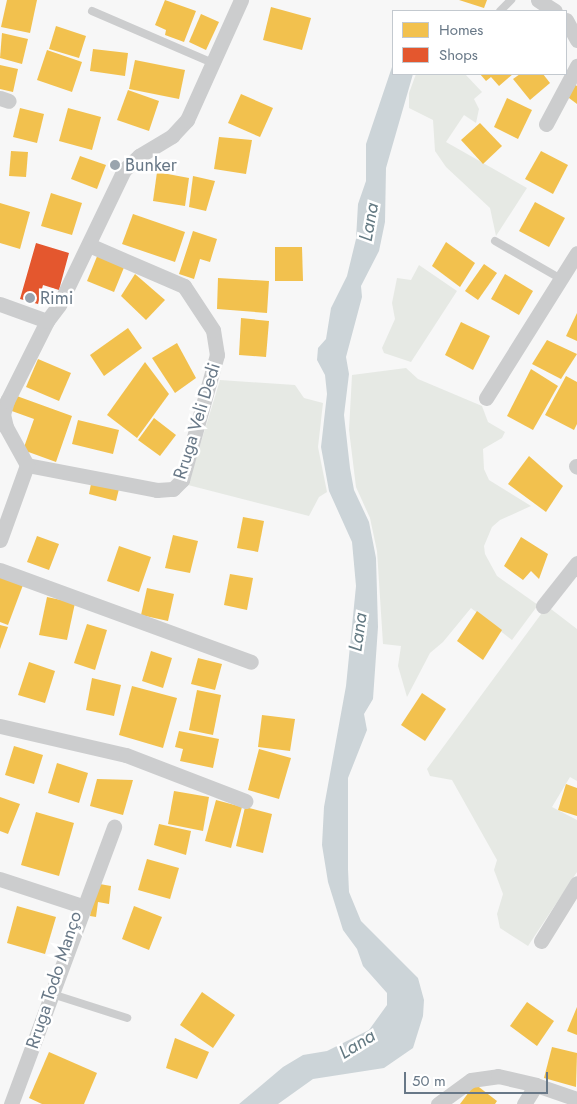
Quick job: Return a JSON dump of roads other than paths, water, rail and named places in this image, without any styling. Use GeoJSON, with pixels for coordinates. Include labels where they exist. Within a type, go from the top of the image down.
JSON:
{"type":"FeatureCollection","features":[{"type":"Feature","properties":{"kind":"street"},"geometry":{"type":"LineString","coordinates":[[0,540],[27,465],[6,427],[3,414],[47,321],[59,305],[89,245],[124,170],[139,156],[172,136],[187,120],[241,0]]}},
{"type":"Feature","properties":{"kind":"street"},"geometry":{"type":"LineString","coordinates":[[538,0],[553,10]]}},
{"type":"Feature","properties":{"kind":"street"},"geometry":{"type":"LineString","coordinates":[[567,22],[577,40]]}},
{"type":"Feature","properties":{"kind":"street"},"geometry":{"type":"LineString","coordinates":[[546,124],[577,66]]}},
{"type":"Feature","properties":{"kind":"street","name":"Rruga Veli Dedi"},"geometry":{"type":"LineString","coordinates":[[27,465],[157,490],[174,489],[182,480],[215,364],[217,355],[214,330],[184,286],[89,245]]}},
{"type":"Feature","properties":{"kind":"street"},"geometry":{"type":"LineString","coordinates":[[486,398],[577,253]]}},
{"type":"Feature","properties":{"kind":"street"},"geometry":{"type":"LineString","coordinates":[[0,304],[47,321]]}},
{"type":"Feature","properties":{"kind":"street"},"geometry":{"type":"LineString","coordinates":[[543,606],[577,563]]}},
{"type":"Feature","properties":{"kind":"street"},"geometry":{"type":"LineString","coordinates":[[0,570],[251,662]]}},
{"type":"Feature","properties":{"kind":"street"},"geometry":{"type":"LineString","coordinates":[[0,726],[126,755],[245,801]]}},
{"type":"Feature","properties":{"kind":"street"},"geometry":{"type":"LineString","coordinates":[[82,906],[114,827]]}},
{"type":"Feature","properties":{"kind":"street","name":"Rruga Todo Manço"},"geometry":{"type":"LineString","coordinates":[[0,879],[82,906],[11,1104]]}},
{"type":"Feature","properties":{"kind":"street"},"geometry":{"type":"LineString","coordinates":[[541,942],[577,884]]}},
{"type":"Feature","properties":{"kind":"street"},"geometry":{"type":"LineString","coordinates":[[438,1104],[472,1080],[498,1076],[536,1085],[577,1099]]}},
{"type":"Feature","properties":{"kind":"street"},"geometry":{"type":"LineString","coordinates":[[524,1104],[536,1085]]}},
{"type":"Feature","properties":{"kind":"lane"},"geometry":{"type":"LineString","coordinates":[[501,10],[511,0]]}},
{"type":"Feature","properties":{"kind":"lane"},"geometry":{"type":"LineString","coordinates":[[92,11],[213,62]]}},
{"type":"Feature","properties":{"kind":"lane"},"geometry":{"type":"LineString","coordinates":[[495,240],[561,279]]}},
{"type":"Feature","properties":{"kind":"lane"},"geometry":{"type":"LineString","coordinates":[[52,994],[127,1018]]}},
{"type":"Feature","properties":{"kind":"water","name":"Lana"},"geometry":{"type":"Polygon","coordinates":[[[392,67],[392,75],[413,75],[386,168],[385,222],[379,251],[361,286],[362,297],[346,357],[349,374],[344,415],[350,468],[354,490],[369,522],[376,558],[378,627],[373,699],[364,714],[367,730],[348,778],[348,869],[349,892],[361,921],[418,978],[424,1000],[423,1016],[413,1048],[384,1068],[313,1079],[278,1104],[239,1104],[283,1067],[303,1055],[327,1051],[369,1030],[387,1005],[387,993],[363,966],[357,949],[343,930],[328,882],[322,845],[324,807],[346,686],[356,586],[352,542],[329,491],[321,447],[327,394],[325,375],[317,360],[318,348],[326,339],[331,308],[347,276],[356,239],[358,204],[366,181],[366,144],[392,67]]]}},
{"type":"Feature","properties":{"kind":"place","name":"Bunker"},"geometry":{"type":"Point","coordinates":[115,165]}},
{"type":"Feature","properties":{"kind":"place","name":"Rimi"},"geometry":{"type":"Point","coordinates":[30,298]}}]}
